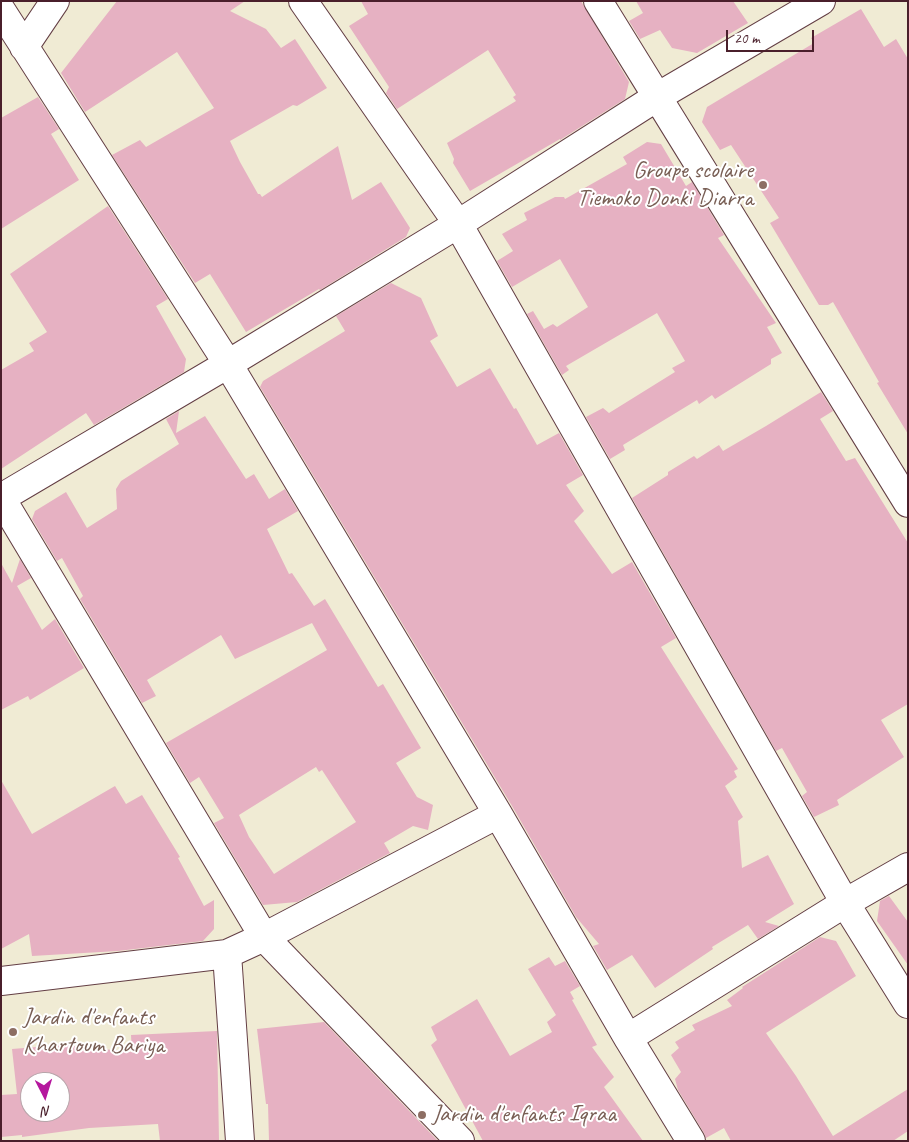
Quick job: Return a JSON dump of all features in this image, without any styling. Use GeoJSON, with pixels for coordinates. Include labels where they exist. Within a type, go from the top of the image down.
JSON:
{"type":"FeatureCollection","features":[{"type":"Feature","properties":{"kind":"street"},"geometry":{"type":"LineString","coordinates":[[24,47],[55,1]]}},
{"type":"Feature","properties":{"kind":"street"},"geometry":{"type":"LineString","coordinates":[[303,1],[458,224],[845,903],[908,1004]]}},
{"type":"Feature","properties":{"kind":"street"},"geometry":{"type":"LineString","coordinates":[[598,1],[908,504]]}},
{"type":"Feature","properties":{"kind":"street"},"geometry":{"type":"LineString","coordinates":[[460,1141],[264,937],[1,498],[228,364],[458,224],[657,97],[821,1]]}},
{"type":"Feature","properties":{"kind":"street"},"geometry":{"type":"LineString","coordinates":[[1,10],[228,364],[498,814],[628,1038],[691,1141]]}},
{"type":"Feature","properties":{"kind":"street"},"geometry":{"type":"LineString","coordinates":[[1,982],[227,954],[264,937],[498,814]]}},
{"type":"Feature","properties":{"kind":"street"},"geometry":{"type":"LineString","coordinates":[[628,1038],[845,903],[908,868]]}},
{"type":"Feature","properties":{"kind":"street"},"geometry":{"type":"LineString","coordinates":[[227,954],[240,1141]]}},
{"type":"Feature","properties":{"kind":"building"},"geometry":{"type":"Polygon","coordinates":[[[117,1],[245,1],[230,11],[266,29],[281,48],[295,39],[327,88],[230,141],[240,162],[258,194],[262,197],[338,146],[352,200],[381,182],[410,228],[406,237],[320,290],[246,332],[210,274],[195,283],[112,155],[140,140],[146,147],[214,108],[177,52],[85,112],[61,73],[117,1]]]}},
{"type":"Feature","properties":{"kind":"building"},"geometry":{"type":"Polygon","coordinates":[[[361,1],[581,1],[629,82],[625,99],[560,140],[470,191],[453,163],[454,159],[447,143],[516,101],[513,97],[516,95],[488,50],[397,109],[386,93],[389,87],[349,26],[368,14],[361,1]]]}},
{"type":"Feature","properties":{"kind":"building"},"geometry":{"type":"Polygon","coordinates":[[[636,1],[733,1],[748,23],[697,53],[672,48],[660,30],[640,39],[629,21],[643,13],[636,1]]]}},
{"type":"Feature","properties":{"kind":"building"},"geometry":{"type":"Polygon","coordinates":[[[861,9],[884,47],[896,39],[908,59],[908,434],[877,383],[879,382],[833,302],[828,305],[819,305],[770,223],[779,218],[731,145],[720,150],[702,122],[707,107],[814,43],[811,38],[861,9]]]}},
{"type":"Feature","properties":{"kind":"building"},"geometry":{"type":"Polygon","coordinates":[[[38,97],[59,129],[51,134],[79,180],[1,229],[1,118],[38,97]]]}},
{"type":"Feature","properties":{"kind":"building"},"geometry":{"type":"Polygon","coordinates":[[[647,142],[661,144],[686,186],[692,182],[724,235],[718,238],[776,323],[767,327],[782,353],[771,359],[771,364],[715,399],[712,395],[699,404],[697,400],[623,445],[625,450],[610,459],[586,417],[603,408],[609,413],[675,372],[672,368],[685,361],[657,313],[566,366],[569,370],[562,375],[527,314],[533,311],[544,329],[553,324],[557,327],[588,307],[560,259],[512,287],[497,261],[513,251],[502,234],[527,220],[524,213],[555,197],[564,197],[565,199],[627,164],[623,157],[647,142]]]}},
{"type":"Feature","properties":{"kind":"building"},"geometry":{"type":"Polygon","coordinates":[[[108,206],[168,299],[156,306],[186,359],[184,372],[94,425],[86,413],[1,469],[1,370],[34,351],[29,343],[47,332],[10,274],[108,206]]]}},
{"type":"Feature","properties":{"kind":"building"},"geometry":{"type":"Polygon","coordinates":[[[391,283],[421,298],[438,336],[430,341],[457,387],[490,368],[537,445],[559,433],[583,475],[566,485],[584,511],[574,521],[612,574],[632,562],[676,638],[661,647],[738,769],[734,771],[737,777],[725,786],[743,817],[738,821],[742,868],[768,855],[794,904],[765,922],[779,926],[758,939],[748,925],[712,947],[713,949],[655,988],[632,955],[607,970],[593,946],[599,944],[576,917],[512,806],[260,387],[263,381],[345,331],[336,316],[391,283]]]}},
{"type":"Feature","properties":{"kind":"building"},"geometry":{"type":"Polygon","coordinates":[[[821,392],[833,411],[820,419],[846,461],[855,458],[908,543],[908,704],[881,720],[904,757],[837,800],[839,805],[814,817],[802,796],[807,792],[782,748],[776,751],[632,498],[694,456],[697,459],[719,445],[723,451],[821,392]]]}},
{"type":"Feature","properties":{"kind":"building"},"geometry":{"type":"Polygon","coordinates":[[[179,411],[176,433],[205,416],[246,479],[254,474],[269,499],[285,489],[298,511],[267,529],[289,574],[292,573],[314,606],[325,599],[378,687],[383,684],[421,748],[396,763],[417,797],[433,805],[428,830],[413,826],[384,843],[390,853],[297,902],[263,905],[214,823],[224,818],[199,777],[190,783],[166,743],[327,650],[312,623],[235,659],[221,635],[147,680],[156,696],[142,703],[80,599],[83,596],[62,558],[57,561],[32,519],[35,511],[66,492],[87,528],[117,509],[116,489],[121,481],[179,444],[166,419],[179,411]],[[316,767],[239,815],[249,837],[274,874],[356,822],[322,770],[319,772],[316,767]]]}},
{"type":"Feature","properties":{"kind":"building"},"geometry":{"type":"Polygon","coordinates":[[[20,559],[31,578],[17,586],[42,630],[55,619],[84,668],[30,700],[28,696],[1,710],[1,563],[12,583],[20,559]]]}},
{"type":"Feature","properties":{"kind":"building"},"geometry":{"type":"Polygon","coordinates":[[[1,780],[32,834],[115,786],[126,804],[142,795],[180,857],[178,858],[204,906],[214,900],[214,929],[203,941],[118,951],[32,956],[29,934],[1,949],[1,780]]]}},
{"type":"Feature","properties":{"kind":"building"},"geometry":{"type":"Polygon","coordinates":[[[889,896],[908,922],[908,965],[877,921],[880,901],[889,896]]]}},
{"type":"Feature","properties":{"kind":"building"},"geometry":{"type":"Polygon","coordinates":[[[820,937],[836,941],[856,976],[766,1033],[796,1076],[833,1136],[908,1089],[908,1131],[893,1141],[731,1141],[724,1128],[706,1138],[678,1090],[675,1079],[681,1072],[671,1055],[679,1048],[675,1042],[695,1030],[692,1025],[732,1006],[727,1000],[742,987],[820,937]]]}},
{"type":"Feature","properties":{"kind":"building"},"geometry":{"type":"Polygon","coordinates":[[[549,957],[555,966],[565,961],[580,986],[570,992],[574,999],[572,1000],[597,1045],[592,1047],[614,1077],[604,1087],[643,1141],[483,1141],[431,1045],[437,1040],[431,1027],[477,999],[510,1056],[552,1032],[547,1022],[556,1015],[528,969],[549,957]]]}},
{"type":"Feature","properties":{"kind":"building"},"geometry":{"type":"Polygon","coordinates":[[[324,1022],[438,1141],[269,1141],[268,1104],[266,1104],[257,1029],[324,1022]]]}},
{"type":"Feature","properties":{"kind":"building"},"geometry":{"type":"Polygon","coordinates":[[[217,1031],[219,1141],[160,1141],[158,1124],[89,1128],[22,1137],[22,1135],[1,1137],[1,1095],[17,1094],[12,1049],[74,1044],[74,1046],[132,1052],[131,1035],[217,1031]]]}},
{"type":"Feature","properties":{"kind":"place","name":"Groupe scolaire Tiemoko Donki Diarra"},"geometry":{"type":"Point","coordinates":[763,185]}},
{"type":"Feature","properties":{"kind":"place","name":"Jardin d'enfants Khartoum Bariya"},"geometry":{"type":"Point","coordinates":[13,1032]}},
{"type":"Feature","properties":{"kind":"place","name":"Jardin d'enfants Iqraa"},"geometry":{"type":"Point","coordinates":[422,1115]}}]}
